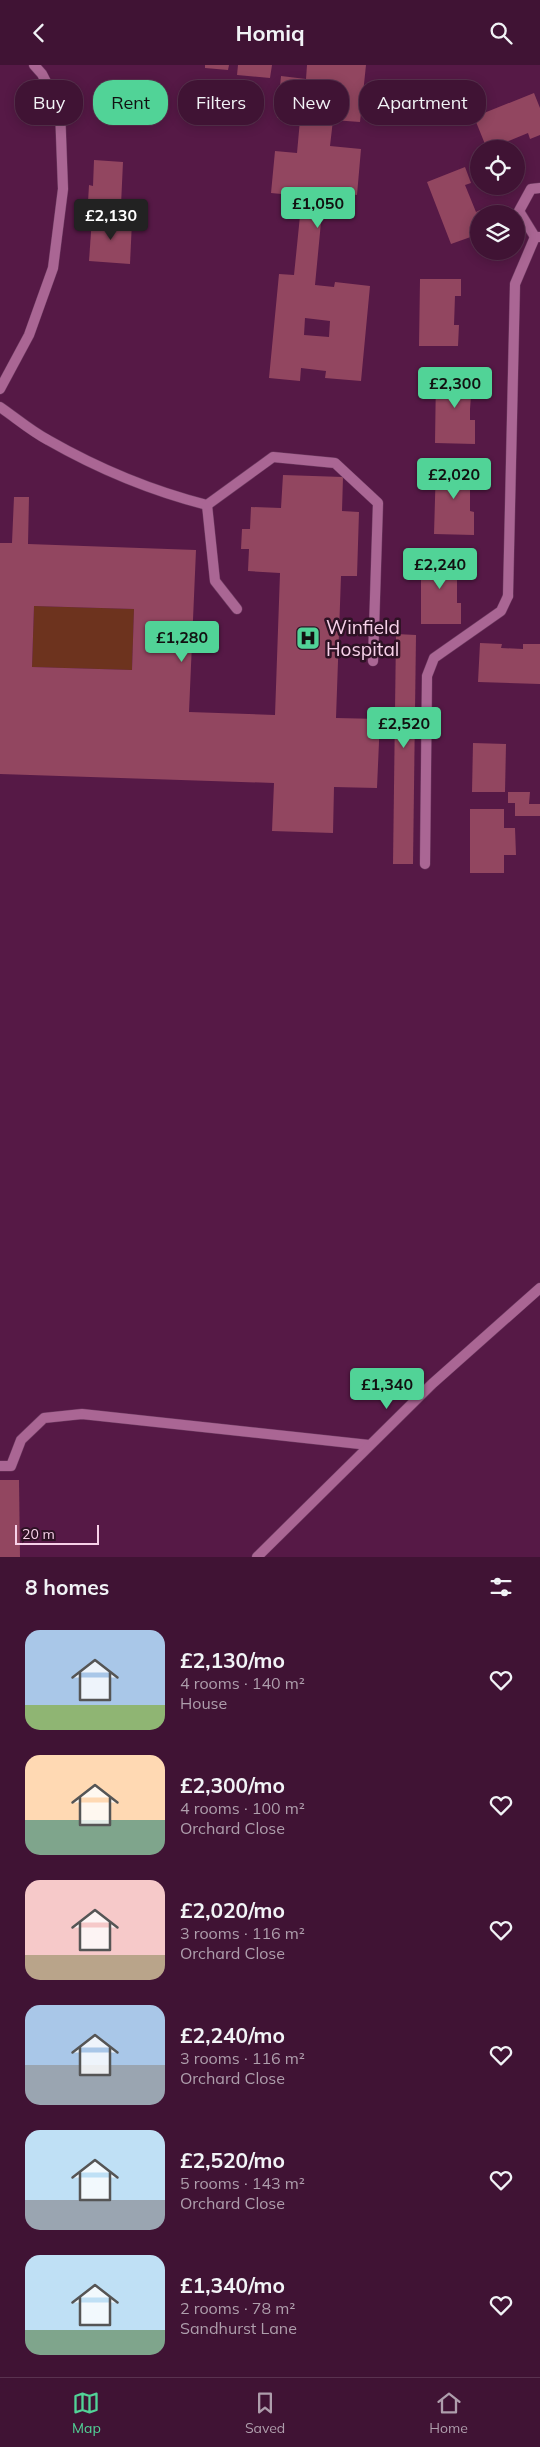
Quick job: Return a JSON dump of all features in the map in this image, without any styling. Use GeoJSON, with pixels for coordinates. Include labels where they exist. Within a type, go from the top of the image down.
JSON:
{"type":"FeatureCollection","features":[{"type":"Feature","properties":{"kind":"street"},"geometry":{"type":"LineString","coordinates":[[0,389],[29,335],[53,267],[62,189],[60,109],[42,74],[34,65]]}},
{"type":"Feature","properties":{"kind":"street"},"geometry":{"type":"LineString","coordinates":[[425,864],[427,676],[429,666],[434,658],[501,611],[508,596],[514,284],[538,237],[519,211],[531,189],[540,188]]}},
{"type":"Feature","properties":{"kind":"street"},"geometry":{"type":"LineString","coordinates":[[0,407],[46,439],[94,464],[179,498],[207,505]]}},
{"type":"Feature","properties":{"kind":"street"},"geometry":{"type":"LineString","coordinates":[[207,505],[273,457],[335,463],[378,503],[373,661]]}},
{"type":"Feature","properties":{"kind":"street"},"geometry":{"type":"LineString","coordinates":[[207,505],[215,581],[238,609]]}},
{"type":"Feature","properties":{"kind":"street"},"geometry":{"type":"LineString","coordinates":[[257,1557],[432,1384],[540,1288]]}},
{"type":"Feature","properties":{"kind":"street"},"geometry":{"type":"LineString","coordinates":[[0,1466],[11,1465],[21,1440],[44,1418],[82,1414],[369,1445]]}},
{"type":"Feature","properties":{"kind":"shaded area"},"geometry":{"type":"Polygon","coordinates":[[[34,606],[134,609],[132,670],[32,667],[34,606]]]}},
{"type":"Feature","properties":{"kind":"building"},"geometry":{"type":"Polygon","coordinates":[[[205,65],[229,65],[228,70],[205,68],[205,65]]]}},
{"type":"Feature","properties":{"kind":"building"},"geometry":{"type":"Polygon","coordinates":[[[238,65],[272,65],[270,78],[237,75],[238,65]]]}},
{"type":"Feature","properties":{"kind":"building"},"geometry":{"type":"Polygon","coordinates":[[[307,65],[366,65],[364,80],[359,80],[359,122],[349,121],[349,80],[281,80],[281,76],[306,79],[307,65]]]}},
{"type":"Feature","properties":{"kind":"building"},"geometry":{"type":"Polygon","coordinates":[[[534,93],[540,108],[540,135],[530,139],[528,133],[511,140],[483,140],[477,125],[486,125],[486,112],[534,93]]]}},
{"type":"Feature","properties":{"kind":"building"},"geometry":{"type":"Polygon","coordinates":[[[300,125],[332,125],[330,146],[361,149],[357,195],[324,191],[315,285],[334,287],[335,282],[370,286],[361,381],[325,378],[326,371],[301,368],[300,381],[269,378],[279,274],[294,275],[302,196],[271,193],[275,151],[297,153],[300,125]],[[305,318],[304,335],[329,337],[330,321],[305,318]]]}},
{"type":"Feature","properties":{"kind":"building"},"geometry":{"type":"Polygon","coordinates":[[[94,160],[123,162],[121,205],[88,202],[89,185],[93,186],[94,160]]]}},
{"type":"Feature","properties":{"kind":"building"},"geometry":{"type":"Polygon","coordinates":[[[465,167],[470,183],[465,185],[473,205],[470,205],[470,237],[451,244],[427,182],[465,167]]]}},
{"type":"Feature","properties":{"kind":"building"},"geometry":{"type":"Polygon","coordinates":[[[92,218],[132,221],[130,264],[89,261],[92,218]]]}},
{"type":"Feature","properties":{"kind":"building"},"geometry":{"type":"Polygon","coordinates":[[[420,279],[461,279],[461,296],[455,296],[454,325],[459,325],[458,346],[419,346],[420,279]]]}},
{"type":"Feature","properties":{"kind":"building"},"geometry":{"type":"Polygon","coordinates":[[[436,374],[476,374],[476,396],[471,396],[470,409],[470,420],[475,420],[475,444],[435,443],[436,374]]]}},
{"type":"Feature","properties":{"kind":"building"},"geometry":{"type":"Polygon","coordinates":[[[436,465],[475,466],[475,488],[470,488],[470,511],[474,512],[474,535],[434,534],[436,465]]]}},
{"type":"Feature","properties":{"kind":"building","name":"Winfield Hospital"},"geometry":{"type":"Polygon","coordinates":[[[283,475],[343,477],[342,511],[359,512],[357,576],[341,576],[336,718],[380,719],[377,788],[334,787],[333,833],[272,831],[274,783],[0,774],[0,543],[12,543],[14,497],[29,497],[28,544],[196,550],[189,712],[275,715],[280,573],[248,571],[249,549],[241,549],[242,529],[250,529],[251,507],[281,508],[283,475]],[[34,606],[32,667],[132,670],[134,609],[34,606]]]}},
{"type":"Feature","properties":{"kind":"building"},"geometry":{"type":"Polygon","coordinates":[[[460,555],[460,575],[457,576],[457,603],[461,603],[461,624],[421,624],[421,556],[460,555]]]}},
{"type":"Feature","properties":{"kind":"building"},"geometry":{"type":"Polygon","coordinates":[[[396,634],[416,635],[413,864],[393,864],[396,634]]]}},
{"type":"Feature","properties":{"kind":"building"},"geometry":{"type":"Polygon","coordinates":[[[480,643],[502,644],[501,648],[523,649],[523,644],[540,644],[540,684],[478,682],[480,643]]]}},
{"type":"Feature","properties":{"kind":"building"},"geometry":{"type":"Polygon","coordinates":[[[473,743],[506,744],[505,792],[472,792],[473,743]]]}},
{"type":"Feature","properties":{"kind":"building"},"geometry":{"type":"Polygon","coordinates":[[[508,792],[530,792],[529,804],[540,804],[540,816],[515,816],[515,803],[508,803],[508,792]]]}},
{"type":"Feature","properties":{"kind":"building"},"geometry":{"type":"Polygon","coordinates":[[[470,809],[504,809],[504,828],[515,828],[516,855],[504,855],[504,873],[470,873],[470,809]]]}},
{"type":"Feature","properties":{"kind":"building"},"geometry":{"type":"Polygon","coordinates":[[[0,1480],[19,1480],[20,1557],[0,1557],[0,1480]]]}},
{"type":"Feature","properties":{"kind":"place","name":"Winfield Hospital"},"geometry":{"type":"Point","coordinates":[308,638]}}]}
